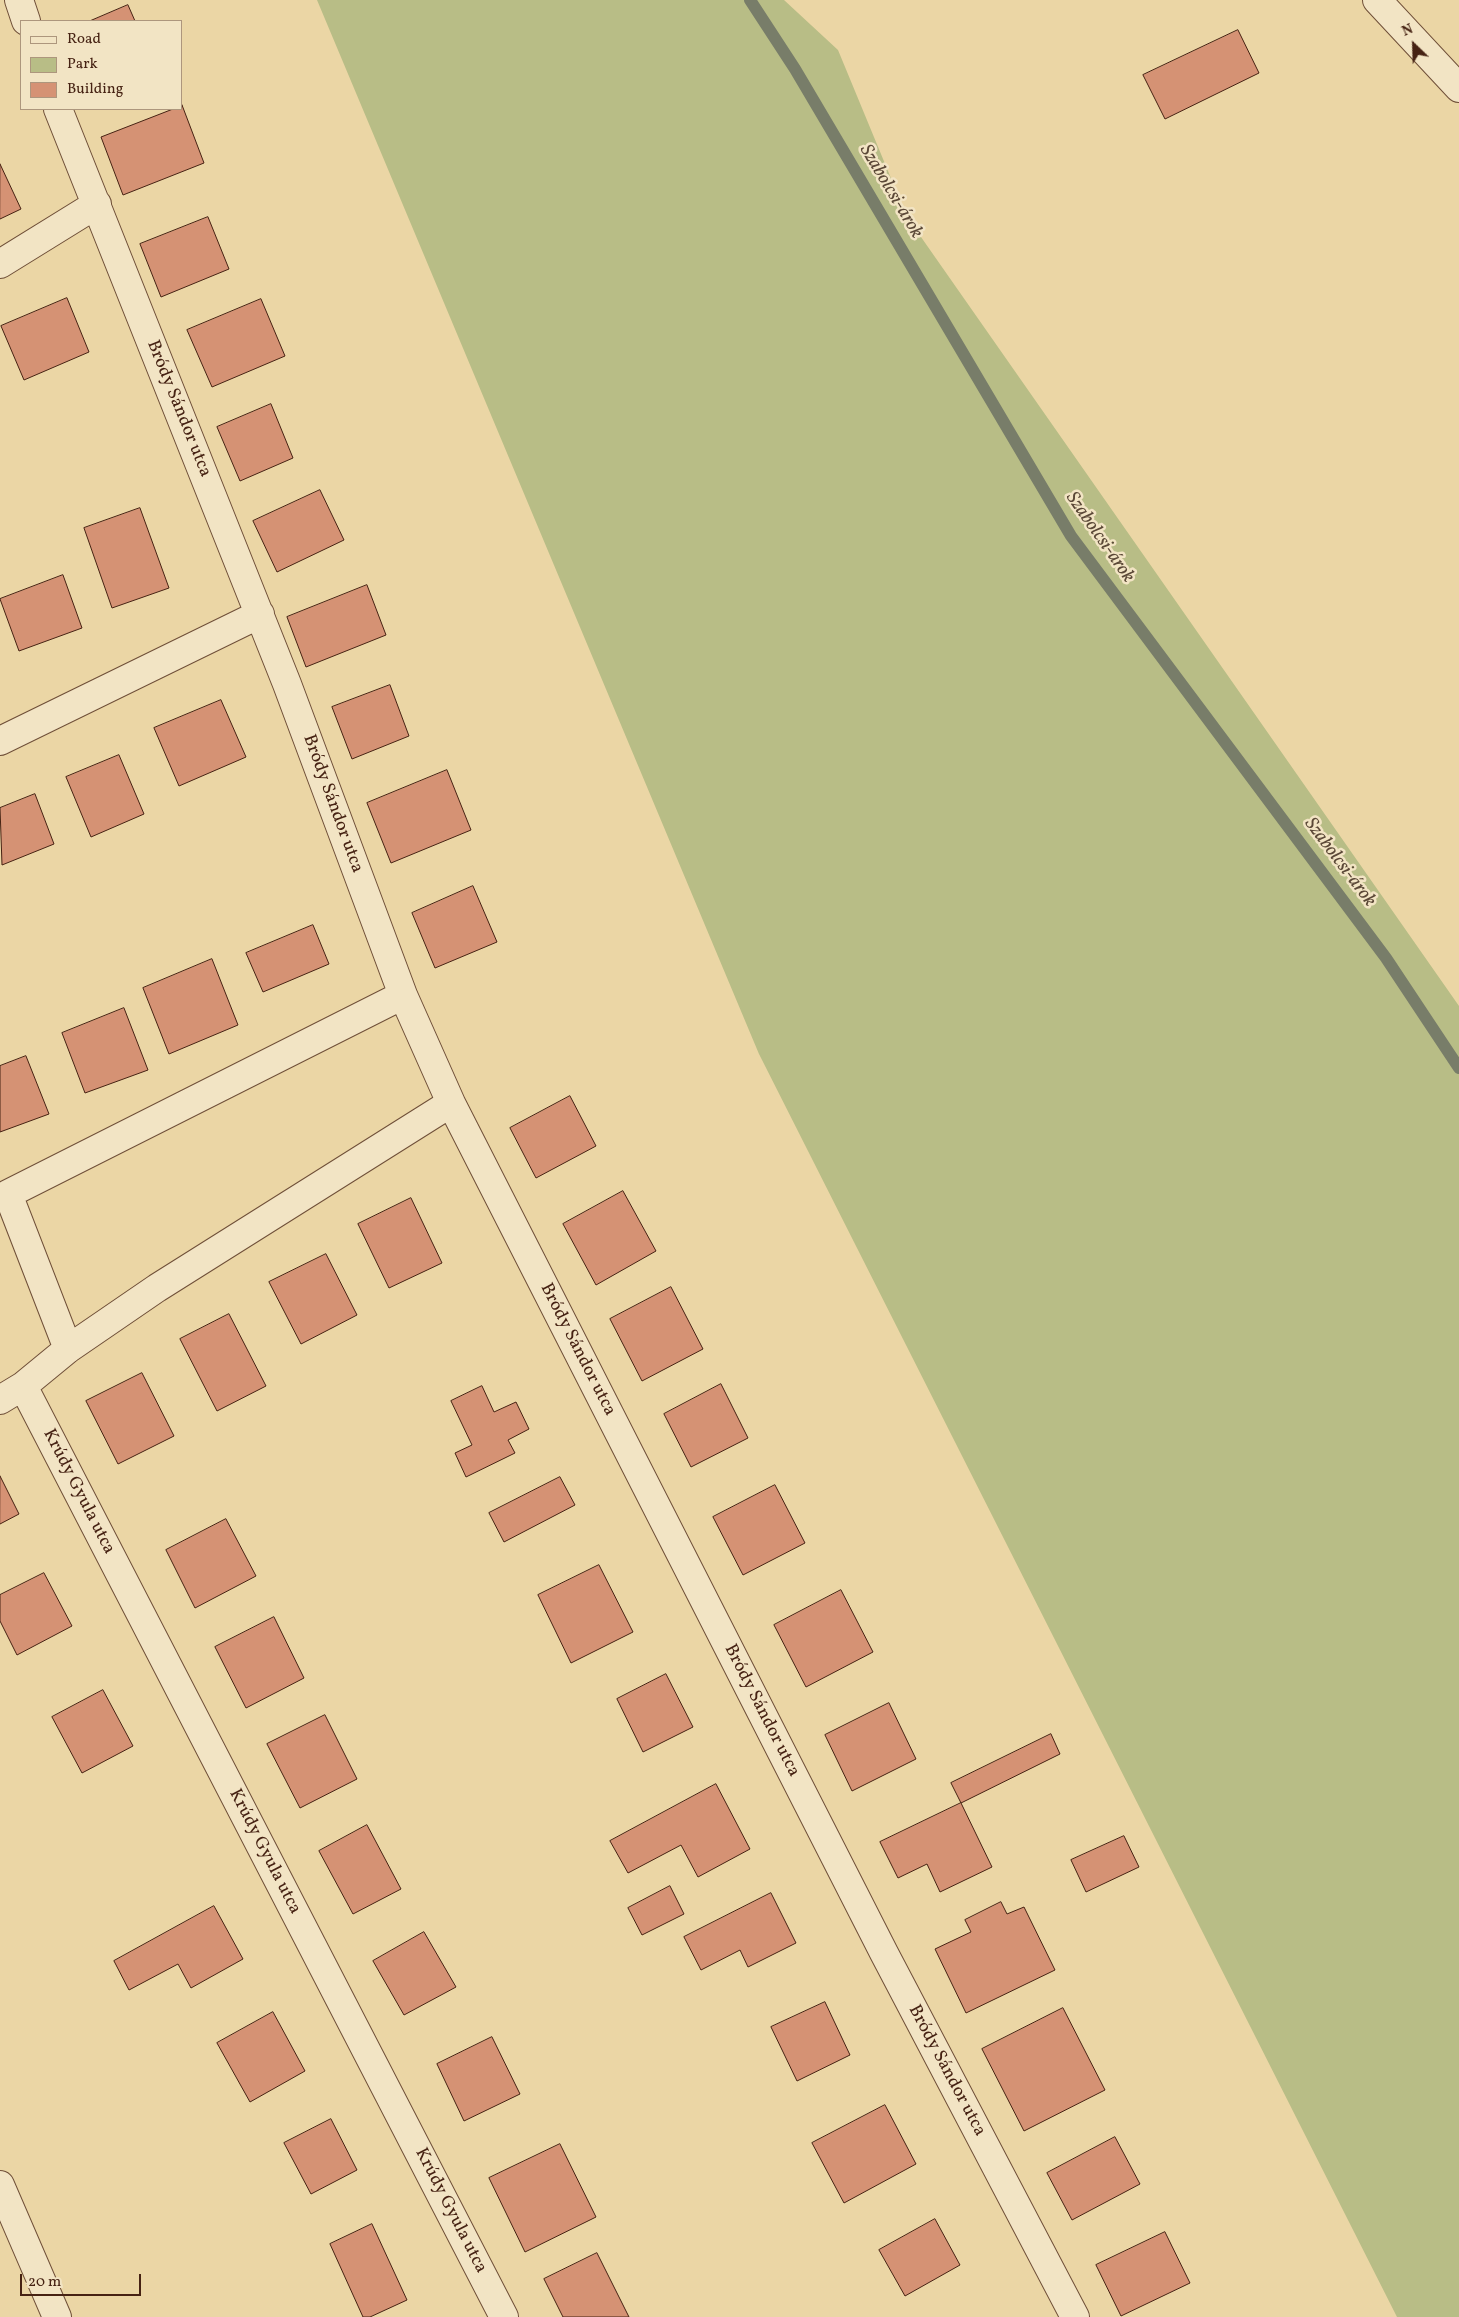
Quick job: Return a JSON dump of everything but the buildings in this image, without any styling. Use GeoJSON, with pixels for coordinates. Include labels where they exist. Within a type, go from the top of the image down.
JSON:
{"type":"FeatureCollection","features":[{"type":"Feature","properties":{"kind":"street"},"geometry":{"type":"LineString","coordinates":[[18,0],[26,20]]}},
{"type":"Feature","properties":{"kind":"street"},"geometry":{"type":"LineString","coordinates":[[1377,0],[1459,88]]}},
{"type":"Feature","properties":{"kind":"street","name":"Bródy Sándor utca"},"geometry":{"type":"LineString","coordinates":[[58,110],[260,614],[403,995],[451,1103],[884,1953],[1075,2317]]}},
{"type":"Feature","properties":{"kind":"street"},"geometry":{"type":"LineString","coordinates":[[0,264],[97,204]]}},
{"type":"Feature","properties":{"kind":"street"},"geometry":{"type":"LineString","coordinates":[[0,741],[260,614]]}},
{"type":"Feature","properties":{"kind":"street"},"geometry":{"type":"LineString","coordinates":[[68,1349],[8,1194],[403,995]]}},
{"type":"Feature","properties":{"kind":"street"},"geometry":{"type":"LineString","coordinates":[[0,1400],[23,1386],[68,1349],[157,1288],[451,1103]]}},
{"type":"Feature","properties":{"kind":"street","name":"Krúdy Gyula utca"},"geometry":{"type":"LineString","coordinates":[[23,1386],[504,2317]]}},
{"type":"Feature","properties":{"kind":"street"},"geometry":{"type":"LineString","coordinates":[[0,2184],[56,2317]]}},
{"type":"Feature","properties":{"kind":"green space"},"geometry":{"type":"Polygon","coordinates":[[[317,0],[784,0],[838,50],[907,217],[1459,1006],[1459,2317],[1397,2317],[759,1054],[317,0]]]}},
{"type":"Feature","properties":{"kind":"waterway","name":"Szabolcsi-árok"},"geometry":{"type":"LineString","coordinates":[[750,0],[795,69],[1071,536],[1386,958],[1459,1068]]}}]}
